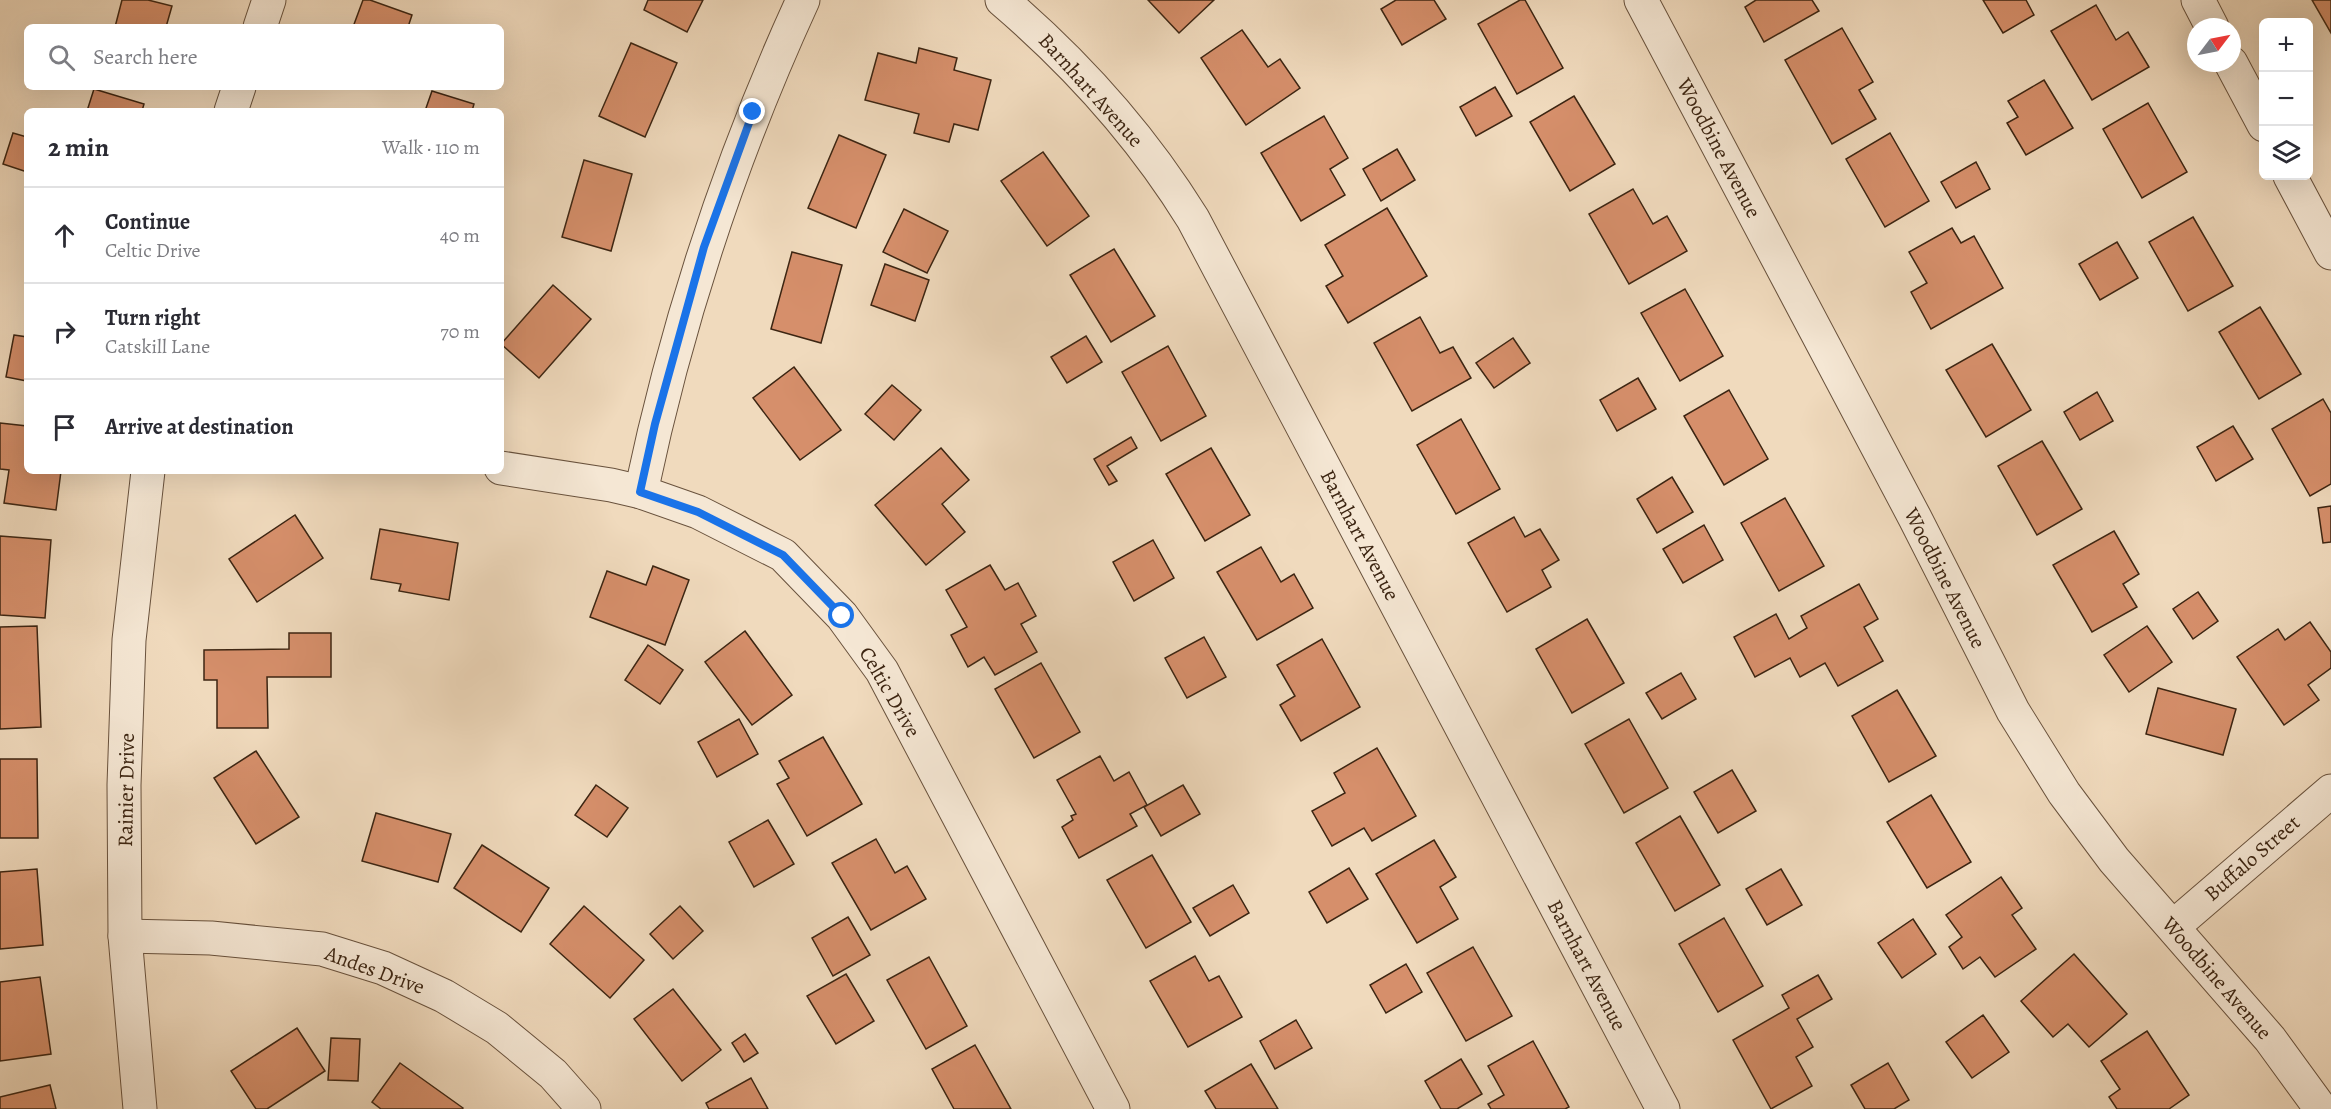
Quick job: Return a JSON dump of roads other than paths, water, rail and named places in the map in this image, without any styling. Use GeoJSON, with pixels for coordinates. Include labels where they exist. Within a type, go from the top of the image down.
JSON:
{"type":"FeatureCollection","features":[{"type":"Feature","properties":{"kind":"street"},"geometry":{"type":"LineString","coordinates":[[261,24],[269,0]]}},
{"type":"Feature","properties":{"kind":"street"},"geometry":{"type":"LineString","coordinates":[[640,492],[655,424],[704,247],[753,112],[803,0]]}},
{"type":"Feature","properties":{"kind":"street","name":"Barnhart Avenue"},"geometry":{"type":"LineString","coordinates":[[1002,0],[1048,39],[1118,113],[1179,195],[1663,1109]]}},
{"type":"Feature","properties":{"kind":"street","name":"Woodbine Avenue"},"geometry":{"type":"LineString","coordinates":[[1641,0],[1909,507],[2013,711],[2064,793],[2114,860],[2174,926],[2270,1039],[2321,1109]]}},
{"type":"Feature","properties":{"kind":"street"},"geometry":{"type":"LineString","coordinates":[[2198,0],[2207,18]]}},
{"type":"Feature","properties":{"kind":"street"},"geometry":{"type":"LineString","coordinates":[[2236,72],[2259,115]]}},
{"type":"Feature","properties":{"kind":"street"},"geometry":{"type":"LineString","coordinates":[[232,108],[238,90]]}},
{"type":"Feature","properties":{"kind":"street"},"geometry":{"type":"LineString","coordinates":[[2292,180],[2331,253]]}},
{"type":"Feature","properties":{"kind":"street","name":"Celtic Drive"},"geometry":{"type":"LineString","coordinates":[[504,468],[611,485],[640,492],[698,512],[783,555],[842,616],[882,671],[1113,1109]]}},
{"type":"Feature","properties":{"kind":"street","name":"Rainier Drive"},"geometry":{"type":"LineString","coordinates":[[140,1109],[125,936],[124,785],[129,640],[148,474]]}},
{"type":"Feature","properties":{"kind":"street","name":"Buffalo Street"},"geometry":{"type":"LineString","coordinates":[[2174,926],[2331,791]]}},
{"type":"Feature","properties":{"kind":"street","name":"Andes Drive"},"geometry":{"type":"LineString","coordinates":[[125,936],[211,938],[322,949],[383,968],[444,996],[497,1028],[553,1074],[584,1109]]}}]}
